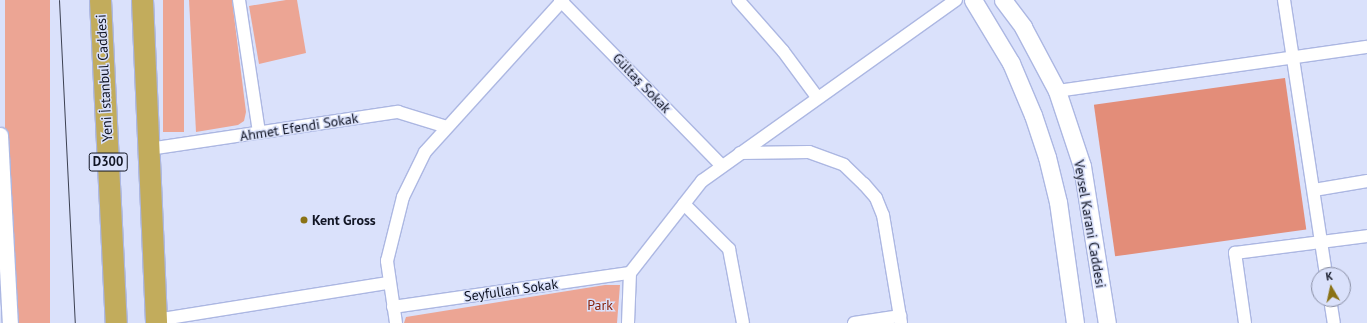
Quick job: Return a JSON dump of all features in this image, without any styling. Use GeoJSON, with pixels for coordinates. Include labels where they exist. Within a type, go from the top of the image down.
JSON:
{"type":"FeatureCollection","features":[{"type":"Feature","properties":{"kind":"highway","name":"Yeni İstanbul Caddesi"},"geometry":{"type":"LineString","coordinates":[[100,0],[116,323]]}},
{"type":"Feature","properties":{"kind":"highway","name":"D300"},"geometry":{"type":"LineString","coordinates":[[142,0],[156,321]]}},
{"type":"Feature","properties":{"kind":"main road","name":"Veysel Karani Caddesi"},"geometry":{"type":"LineString","coordinates":[[973,0],[1011,63],[1033,114],[1047,157],[1058,202],[1075,323]]}},
{"type":"Feature","properties":{"kind":"main road","name":"Veysel Karani Caddesi"},"geometry":{"type":"LineString","coordinates":[[1009,2],[1057,91],[1082,166],[1107,323]]}},
{"type":"Feature","properties":{"kind":"street"},"geometry":{"type":"LineString","coordinates":[[239,0],[259,133]]}},
{"type":"Feature","properties":{"kind":"street"},"geometry":{"type":"LineString","coordinates":[[396,323],[388,283],[387,261],[403,197],[425,152],[562,0]]}},
{"type":"Feature","properties":{"kind":"street","name":"Gültaş Sokak"},"geometry":{"type":"LineString","coordinates":[[562,0],[722,166]]}},
{"type":"Feature","properties":{"kind":"street"},"geometry":{"type":"LineString","coordinates":[[738,0],[783,51],[817,97]]}},
{"type":"Feature","properties":{"kind":"street"},"geometry":{"type":"LineString","coordinates":[[628,323],[630,273],[702,181],[817,97],[956,0]]}},
{"type":"Feature","properties":{"kind":"street"},"geometry":{"type":"LineString","coordinates":[[1284,0],[1325,267]]}},
{"type":"Feature","properties":{"kind":"street"},"geometry":{"type":"LineString","coordinates":[[1057,91],[1293,59],[1367,47]]}},
{"type":"Feature","properties":{"kind":"street","name":"Ahmet Efendi Sokak"},"geometry":{"type":"LineString","coordinates":[[149,149],[398,112],[447,127]]}},
{"type":"Feature","properties":{"kind":"street"},"geometry":{"type":"LineString","coordinates":[[0,135],[3,243],[10,323]]}},
{"type":"Feature","properties":{"kind":"street"},"geometry":{"type":"LineString","coordinates":[[740,153],[809,152],[844,165],[876,198],[883,215],[900,319],[854,323]]}},
{"type":"Feature","properties":{"kind":"street"},"geometry":{"type":"LineString","coordinates":[[1314,190],[1367,181]]}},
{"type":"Feature","properties":{"kind":"street"},"geometry":{"type":"LineString","coordinates":[[684,204],[729,249],[743,323]]}},
{"type":"Feature","properties":{"kind":"street"},"geometry":{"type":"LineString","coordinates":[[1245,323],[1235,253],[1367,236]]}},
{"type":"Feature","properties":{"kind":"street","name":"Seyfullah Sokak"},"geometry":{"type":"LineString","coordinates":[[393,307],[630,273]]}},
{"type":"Feature","properties":{"kind":"street"},"geometry":{"type":"LineString","coordinates":[[156,321],[388,283]]}},
{"type":"Feature","properties":{"kind":"street"},"geometry":{"type":"LineString","coordinates":[[1331,307],[1334,323]]}},
{"type":"Feature","properties":{"kind":"green space"},"geometry":{"type":"Polygon","coordinates":[[[5,0],[50,0],[50,323],[5,323],[5,0]]]}},
{"type":"Feature","properties":{"kind":"green space"},"geometry":{"type":"Polygon","coordinates":[[[163,0],[184,0],[184,132],[163,132],[163,0]]]}},
{"type":"Feature","properties":{"kind":"green space"},"geometry":{"type":"Polygon","coordinates":[[[189,0],[232,0],[246,112],[244,121],[238,125],[196,132],[189,0]]]}},
{"type":"Feature","properties":{"kind":"green space"},"geometry":{"type":"Polygon","coordinates":[[[286,0],[297,0],[306,53],[259,64],[249,6],[286,0]]]}},
{"type":"Feature","properties":{"kind":"green space","name":"Park"},"geometry":{"type":"Polygon","coordinates":[[[605,285],[620,285],[617,323],[404,323],[406,317],[605,285]]]}},
{"type":"Feature","properties":{"kind":"shaded area"},"geometry":{"type":"Polygon","coordinates":[[[1285,78],[1306,230],[1115,256],[1094,105],[1285,78]]]}},
{"type":"Feature","properties":{"kind":"tram line"},"geometry":{"type":"LineString","coordinates":[[59,0],[75,323]]}},
{"type":"Feature","properties":{"kind":"place","name":"Kent Gross"},"geometry":{"type":"Point","coordinates":[304,220]}}]}
